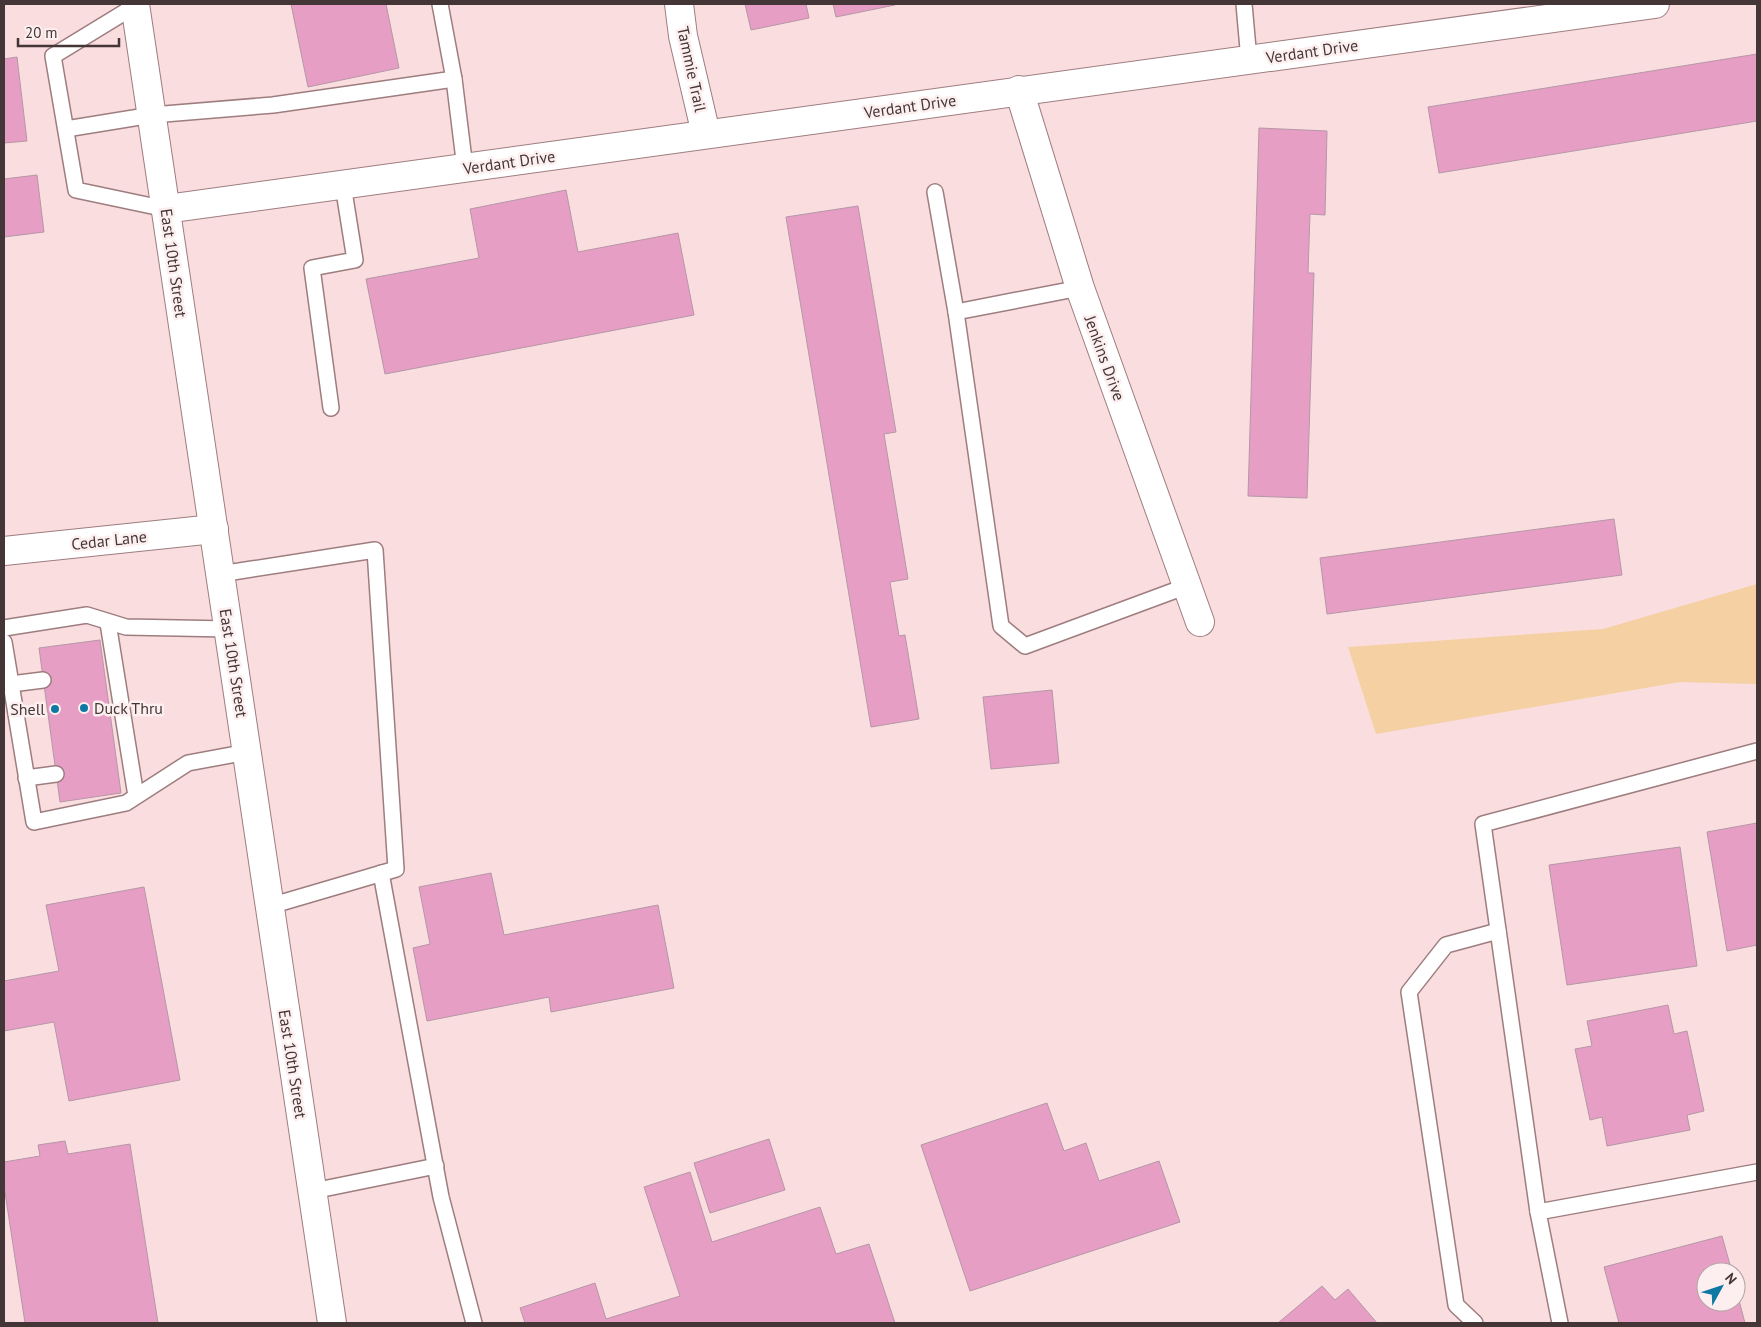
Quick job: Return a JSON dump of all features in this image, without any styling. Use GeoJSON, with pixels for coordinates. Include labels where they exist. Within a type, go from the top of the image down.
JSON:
{"type":"FeatureCollection","features":[{"type":"Feature","properties":{"kind":"street","name":"East 10th Street"},"geometry":{"type":"LineString","coordinates":[[136,4],[332,1323]]}},
{"type":"Feature","properties":{"kind":"street","name":"Tammie Trail"},"geometry":{"type":"LineString","coordinates":[[679,4],[683,36],[706,134]]}},
{"type":"Feature","properties":{"kind":"street","name":"Verdant Drive"},"geometry":{"type":"LineString","coordinates":[[166,209],[1019,90],[1655,4]]}},
{"type":"Feature","properties":{"kind":"street","name":"Jenkins Drive"},"geometry":{"type":"LineString","coordinates":[[1019,90],[1080,288],[1200,622]]}},
{"type":"Feature","properties":{"kind":"street","name":"Cedar Lane"},"geometry":{"type":"LineString","coordinates":[[4,551],[214,529]]}},
{"type":"Feature","properties":{"kind":"lane"},"geometry":{"type":"LineString","coordinates":[[136,4],[53,56],[76,190],[166,209]]}},
{"type":"Feature","properties":{"kind":"lane"},"geometry":{"type":"LineString","coordinates":[[440,4],[454,79],[465,168]]}},
{"type":"Feature","properties":{"kind":"lane"},"geometry":{"type":"LineString","coordinates":[[1244,4],[1248,60]]}},
{"type":"Feature","properties":{"kind":"lane"},"geometry":{"type":"LineString","coordinates":[[66,129],[152,115],[272,105],[454,79]]}},
{"type":"Feature","properties":{"kind":"lane"},"geometry":{"type":"LineString","coordinates":[[331,408],[312,268],[355,260],[343,185]]}},
{"type":"Feature","properties":{"kind":"lane"},"geometry":{"type":"LineString","coordinates":[[935,192],[956,312],[1001,626],[1024,646],[1187,586]]}},
{"type":"Feature","properties":{"kind":"lane"},"geometry":{"type":"LineString","coordinates":[[956,312],[1080,288]]}},
{"type":"Feature","properties":{"kind":"lane"},"geometry":{"type":"LineString","coordinates":[[220,574],[374,550],[396,869],[270,906]]}},
{"type":"Feature","properties":{"kind":"lane"},"geometry":{"type":"LineString","coordinates":[[4,628],[87,615],[126,627],[228,629]]}},
{"type":"Feature","properties":{"kind":"lane"},"geometry":{"type":"LineString","coordinates":[[108,623],[110,666],[124,764],[136,796]]}},
{"type":"Feature","properties":{"kind":"lane"},"geometry":{"type":"LineString","coordinates":[[4,642],[34,822],[126,803],[188,763],[247,752]]}},
{"type":"Feature","properties":{"kind":"lane"},"geometry":{"type":"LineString","coordinates":[[11,684],[43,680]]}},
{"type":"Feature","properties":{"kind":"lane"},"geometry":{"type":"LineString","coordinates":[[1560,1323],[1538,1212],[1483,824],[1757,751]]}},
{"type":"Feature","properties":{"kind":"lane"},"geometry":{"type":"LineString","coordinates":[[26,778],[56,774]]}},
{"type":"Feature","properties":{"kind":"lane"},"geometry":{"type":"LineString","coordinates":[[381,873],[441,1197],[474,1323]]}},
{"type":"Feature","properties":{"kind":"lane"},"geometry":{"type":"LineString","coordinates":[[1475,1323],[1456,1305],[1409,992],[1446,945],[1498,931]]}},
{"type":"Feature","properties":{"kind":"lane"},"geometry":{"type":"LineString","coordinates":[[313,1191],[436,1166]]}},
{"type":"Feature","properties":{"kind":"lane"},"geometry":{"type":"LineString","coordinates":[[1538,1212],[1757,1172]]}},
{"type":"Feature","properties":{"kind":"shaded area"},"geometry":{"type":"Polygon","coordinates":[[[1757,584],[1757,684],[1680,682],[1376,734],[1348,647],[1603,629],[1757,584]]]}},
{"type":"Feature","properties":{"kind":"building"},"geometry":{"type":"Polygon","coordinates":[[[291,4],[386,4],[399,68],[308,87],[291,4]]]}},
{"type":"Feature","properties":{"kind":"building"},"geometry":{"type":"Polygon","coordinates":[[[745,4],[806,4],[809,18],[751,30],[745,4]]]}},
{"type":"Feature","properties":{"kind":"building"},"geometry":{"type":"Polygon","coordinates":[[[833,4],[895,4],[895,5],[836,17],[833,4]]]}},
{"type":"Feature","properties":{"kind":"building"},"geometry":{"type":"Polygon","coordinates":[[[1757,54],[1757,121],[1439,173],[1428,107],[1757,54]]]}},
{"type":"Feature","properties":{"kind":"building"},"geometry":{"type":"Polygon","coordinates":[[[17,57],[27,141],[4,143],[4,59],[17,57]]]}},
{"type":"Feature","properties":{"kind":"building"},"geometry":{"type":"Polygon","coordinates":[[[1259,128],[1327,131],[1325,215],[1310,214],[1308,273],[1314,273],[1307,498],[1248,496],[1259,128]]]}},
{"type":"Feature","properties":{"kind":"building"},"geometry":{"type":"Polygon","coordinates":[[[37,175],[44,232],[4,237],[4,179],[37,175]]]}},
{"type":"Feature","properties":{"kind":"building"},"geometry":{"type":"Polygon","coordinates":[[[566,190],[578,252],[678,233],[694,315],[385,374],[366,279],[479,258],[470,209],[566,190]]]}},
{"type":"Feature","properties":{"kind":"building"},"geometry":{"type":"Polygon","coordinates":[[[858,206],[896,432],[884,434],[908,579],[890,582],[899,636],[905,635],[919,719],[871,727],[786,217],[858,206]]]}},
{"type":"Feature","properties":{"kind":"building"},"geometry":{"type":"Polygon","coordinates":[[[1614,519],[1622,575],[1327,614],[1320,558],[1614,519]]]}},
{"type":"Feature","properties":{"kind":"building"},"geometry":{"type":"Polygon","coordinates":[[[100,640],[121,793],[60,802],[39,648],[100,640]]]}},
{"type":"Feature","properties":{"kind":"building"},"geometry":{"type":"Polygon","coordinates":[[[1052,690],[1059,763],[991,769],[983,697],[1052,690]]]}},
{"type":"Feature","properties":{"kind":"building"},"geometry":{"type":"Polygon","coordinates":[[[1757,823],[1757,945],[1727,951],[1707,832],[1757,823]]]}},
{"type":"Feature","properties":{"kind":"building"},"geometry":{"type":"Polygon","coordinates":[[[1680,847],[1697,966],[1567,985],[1549,865],[1680,847]]]}},
{"type":"Feature","properties":{"kind":"building"},"geometry":{"type":"Polygon","coordinates":[[[491,873],[504,935],[658,905],[674,988],[551,1012],[549,997],[427,1021],[413,948],[430,944],[419,887],[491,873]]]}},
{"type":"Feature","properties":{"kind":"building"},"geometry":{"type":"Polygon","coordinates":[[[144,887],[180,1080],[69,1101],[54,1022],[4,1031],[4,981],[59,971],[46,905],[144,887]]]}},
{"type":"Feature","properties":{"kind":"building"},"geometry":{"type":"Polygon","coordinates":[[[1668,1005],[1674,1034],[1687,1031],[1704,1111],[1687,1115],[1690,1130],[1607,1146],[1602,1117],[1590,1120],[1575,1049],[1592,1046],[1587,1021],[1668,1005]]]}},
{"type":"Feature","properties":{"kind":"building"},"geometry":{"type":"Polygon","coordinates":[[[1047,1103],[1064,1151],[1086,1143],[1099,1181],[1159,1161],[1180,1222],[970,1291],[921,1145],[1047,1103]]]}},
{"type":"Feature","properties":{"kind":"building"},"geometry":{"type":"Polygon","coordinates":[[[769,1139],[785,1190],[710,1213],[694,1163],[769,1139]]]}},
{"type":"Feature","properties":{"kind":"building"},"geometry":{"type":"Polygon","coordinates":[[[65,1141],[68,1154],[130,1144],[158,1323],[25,1323],[4,1186],[4,1162],[40,1156],[38,1145],[65,1141]]]}},
{"type":"Feature","properties":{"kind":"building"},"geometry":{"type":"Polygon","coordinates":[[[690,1172],[712,1242],[820,1207],[836,1254],[869,1244],[895,1323],[525,1323],[520,1308],[595,1283],[606,1319],[680,1296],[644,1187],[690,1172]]]}},
{"type":"Feature","properties":{"kind":"building"},"geometry":{"type":"Polygon","coordinates":[[[1722,1236],[1729,1262],[1696,1262],[1696,1312],[1742,1312],[1745,1323],[1619,1323],[1604,1267],[1722,1236]]]}},
{"type":"Feature","properties":{"kind":"building"},"geometry":{"type":"Polygon","coordinates":[[[1322,1286],[1335,1300],[1348,1289],[1377,1323],[1278,1323],[1322,1286]]]}},
{"type":"Feature","properties":{"kind":"place","name":"Duck Thru"},"geometry":{"type":"Point","coordinates":[84,708]}},
{"type":"Feature","properties":{"kind":"place","name":"Shell"},"geometry":{"type":"Point","coordinates":[55,709]}}]}
